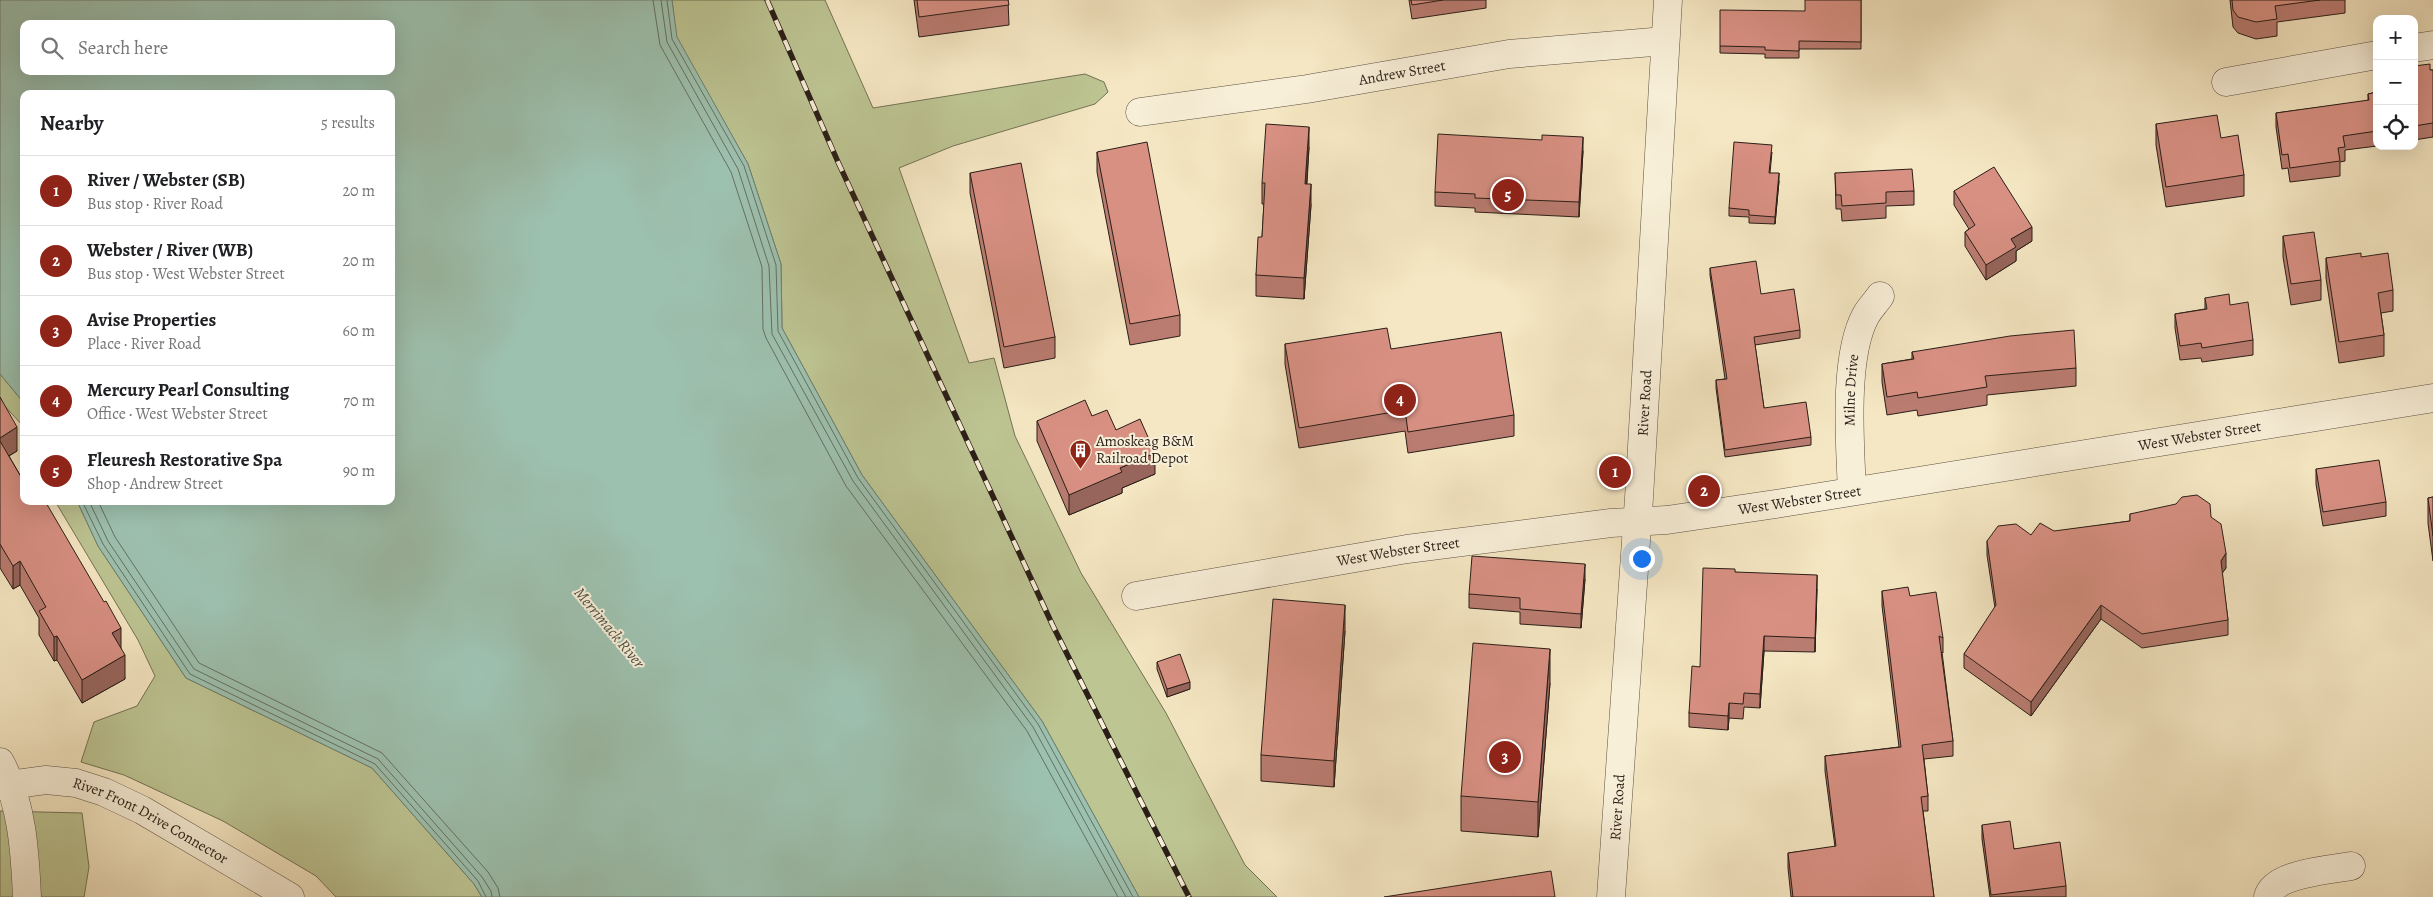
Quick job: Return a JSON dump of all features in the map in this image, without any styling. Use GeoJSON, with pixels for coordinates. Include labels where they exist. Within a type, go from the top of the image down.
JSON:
{"type":"FeatureCollection","features":[{"type":"Feature","properties":{"kind":"street","name":"River Road"},"geometry":{"type":"LineString","coordinates":[[1611,897],[1637,522],[1668,0]]}},
{"type":"Feature","properties":{"kind":"street","name":"Andrew Street"},"geometry":{"type":"LineString","coordinates":[[1140,112],[1307,88],[1509,54],[1665,41]]}},
{"type":"Feature","properties":{"kind":"street"},"geometry":{"type":"LineString","coordinates":[[2418,47],[2433,45]]}},
{"type":"Feature","properties":{"kind":"street"},"geometry":{"type":"LineString","coordinates":[[2226,82],[2373,56]]}},
{"type":"Feature","properties":{"kind":"street","name":"Milne Drive"},"geometry":{"type":"LineString","coordinates":[[1852,491],[1850,447],[1852,376],[1856,341],[1866,315],[1880,296]]}},
{"type":"Feature","properties":{"kind":"street","name":"West Webster Street"},"geometry":{"type":"LineString","coordinates":[[1136,596],[1408,549],[1517,534],[1667,520],[2433,398]]}},
{"type":"Feature","properties":{"kind":"street"},"geometry":{"type":"LineString","coordinates":[[4,777],[26,858],[27,897]]}},
{"type":"Feature","properties":{"kind":"street","name":"River Front Drive Connector"},"geometry":{"type":"LineString","coordinates":[[4,777],[76,783],[104,792],[142,810],[290,897]]}},
{"type":"Feature","properties":{"kind":"street"},"geometry":{"type":"LineString","coordinates":[[2268,897],[2270,890],[2280,881],[2351,866]]}},
{"type":"Feature","properties":{"kind":"shaded area"},"geometry":{"type":"Polygon","coordinates":[[[672,0],[825,0],[873,108],[1085,74],[1104,82],[1108,92],[1095,104],[953,146],[899,168],[969,363],[994,358],[1015,436],[1081,573],[1166,713],[1245,865],[1277,897],[1139,897],[1042,721],[862,475],[782,328],[781,264],[748,164],[676,37],[672,0]]]}},
{"type":"Feature","properties":{"kind":"shaded area"},"geometry":{"type":"Polygon","coordinates":[[[0,374],[20,398],[20,423],[0,401],[0,374]]]}},
{"type":"Feature","properties":{"kind":"shaded area"},"geometry":{"type":"Polygon","coordinates":[[[57,505],[79,505],[98,546],[186,678],[372,768],[474,884],[482,897],[336,897],[316,876],[223,821],[124,775],[81,762],[94,722],[137,706],[155,676],[138,640],[57,505]]]}},
{"type":"Feature","properties":{"kind":"shaded area"},"geometry":{"type":"Polygon","coordinates":[[[0,811],[82,813],[89,867],[84,897],[0,897],[0,811]]]}},
{"type":"Feature","properties":{"kind":"water","name":"Merrimack River"},"geometry":{"type":"Polygon","coordinates":[[[0,0],[672,0],[677,37],[748,164],[781,264],[782,328],[862,475],[1042,721],[1139,897],[482,897],[474,884],[372,768],[186,678],[98,546],[79,505],[395,505],[395,90],[20,90],[20,398],[0,374],[0,0]]]}},
{"type":"Feature","properties":{"kind":"building"},"geometry":{"type":"Polygon","coordinates":[[[917,0],[1008,0],[1009,5],[919,17],[917,0]]]}},
{"type":"Feature","properties":{"kind":"building"},"geometry":{"type":"Polygon","coordinates":[[[1411,0],[1443,0],[1412,5],[1411,0]]]}},
{"type":"Feature","properties":{"kind":"building"},"geometry":{"type":"Polygon","coordinates":[[[1805,0],[1861,0],[1861,42],[1799,41],[1799,51],[1765,50],[1765,47],[1720,46],[1720,10],[1805,11],[1805,0]]]}},
{"type":"Feature","properties":{"kind":"building"},"geometry":{"type":"Polygon","coordinates":[[[2232,0],[2320,0],[2275,6],[2277,19],[2256,22],[2238,17],[2233,10],[2232,0]]]}},
{"type":"Feature","properties":{"kind":"building"},"geometry":{"type":"Polygon","coordinates":[[[2430,64],[2430,70],[2433,70],[2433,123],[2418,125],[2418,105],[2418,66],[2430,64]]]}},
{"type":"Feature","properties":{"kind":"building"},"geometry":{"type":"Polygon","coordinates":[[[2373,93],[2373,132],[2343,136],[2345,147],[2338,148],[2340,161],[2290,168],[2288,154],[2282,155],[2276,113],[2369,100],[2368,94],[2373,93]]]}},
{"type":"Feature","properties":{"kind":"building"},"geometry":{"type":"Polygon","coordinates":[[[2217,115],[2221,138],[2238,135],[2244,175],[2166,187],[2156,124],[2217,115]]]}},
{"type":"Feature","properties":{"kind":"building"},"geometry":{"type":"Polygon","coordinates":[[[1266,124],[1309,127],[1305,184],[1311,184],[1304,278],[1256,275],[1258,237],[1262,237],[1265,183],[1262,183],[1266,124]]]}},
{"type":"Feature","properties":{"kind":"building"},"geometry":{"type":"Polygon","coordinates":[[[1438,134],[1542,140],[1542,135],[1583,137],[1579,202],[1475,198],[1475,194],[1435,192],[1438,134]]]}},
{"type":"Feature","properties":{"kind":"building"},"geometry":{"type":"Polygon","coordinates":[[[1147,142],[1180,315],[1130,324],[1097,152],[1147,142]]]}},
{"type":"Feature","properties":{"kind":"building"},"geometry":{"type":"Polygon","coordinates":[[[1734,142],[1772,145],[1769,173],[1779,173],[1775,217],[1749,215],[1749,210],[1729,208],[1734,142]]]}},
{"type":"Feature","properties":{"kind":"building"},"geometry":{"type":"Polygon","coordinates":[[[1021,163],[1055,337],[1004,347],[970,173],[1021,163]]]}},
{"type":"Feature","properties":{"kind":"building"},"geometry":{"type":"Polygon","coordinates":[[[1994,167],[2032,227],[2011,239],[2016,247],[1986,265],[1965,232],[1975,225],[1954,191],[1994,167]]]}},
{"type":"Feature","properties":{"kind":"building"},"geometry":{"type":"Polygon","coordinates":[[[1912,169],[1914,191],[1886,192],[1886,203],[1842,206],[1841,195],[1836,195],[1835,173],[1912,169]]]}},
{"type":"Feature","properties":{"kind":"building"},"geometry":{"type":"Polygon","coordinates":[[[2314,232],[2321,280],[2291,284],[2283,236],[2314,232]]]}},
{"type":"Feature","properties":{"kind":"building"},"geometry":{"type":"Polygon","coordinates":[[[2361,253],[2361,257],[2388,253],[2393,290],[2378,293],[2384,335],[2339,342],[2326,258],[2361,253]]]}},
{"type":"Feature","properties":{"kind":"building"},"geometry":{"type":"Polygon","coordinates":[[[1756,261],[1761,294],[1794,289],[1800,330],[1754,337],[1764,408],[1806,402],[1811,437],[1725,450],[1716,380],[1727,379],[1710,268],[1756,261]]]}},
{"type":"Feature","properties":{"kind":"building"},"geometry":{"type":"Polygon","coordinates":[[[2229,294],[2230,305],[2248,302],[2253,340],[2202,348],[2201,343],[2180,346],[2175,314],[2207,309],[2205,298],[2229,294]]]}},
{"type":"Feature","properties":{"kind":"building"},"geometry":{"type":"Polygon","coordinates":[[[1387,328],[1391,349],[1501,332],[1514,415],[1408,432],[1405,410],[1299,428],[1285,344],[1387,328]]]}},
{"type":"Feature","properties":{"kind":"building"},"geometry":{"type":"Polygon","coordinates":[[[2074,330],[2076,368],[1985,376],[1987,387],[1918,398],[1917,392],[1887,397],[1882,364],[1914,359],[1912,352],[2010,336],[2074,330]]]}},
{"type":"Feature","properties":{"kind":"building"},"geometry":{"type":"Polygon","coordinates":[[[0,397],[17,427],[0,438],[0,397]]]}},
{"type":"Feature","properties":{"kind":"building","name":"Amoskeag B&M Railroad Depot"},"geometry":{"type":"Polygon","coordinates":[[[1085,400],[1092,416],[1107,410],[1116,430],[1140,419],[1155,453],[1120,468],[1122,472],[1069,495],[1037,421],[1085,400]]]}},
{"type":"Feature","properties":{"kind":"building"},"geometry":{"type":"Polygon","coordinates":[[[0,441],[20,475],[20,505],[47,505],[121,628],[112,633],[125,655],[82,680],[57,636],[54,637],[39,611],[46,607],[20,561],[13,566],[0,544],[0,441]]]}},
{"type":"Feature","properties":{"kind":"building"},"geometry":{"type":"Polygon","coordinates":[[[2379,460],[2386,502],[2323,512],[2316,469],[2379,460]]]}},
{"type":"Feature","properties":{"kind":"building"},"geometry":{"type":"Polygon","coordinates":[[[2197,495],[2210,504],[2211,517],[2221,524],[2226,553],[2221,561],[2228,620],[2142,634],[2101,605],[2031,702],[1964,654],[1996,605],[1987,541],[1998,526],[2016,524],[2031,535],[2040,523],[2054,531],[2130,521],[2130,514],[2176,504],[2182,497],[2197,495]]]}},
{"type":"Feature","properties":{"kind":"building"},"geometry":{"type":"Polygon","coordinates":[[[2433,497],[2433,536],[2428,498],[2433,497]]]}},
{"type":"Feature","properties":{"kind":"building"},"geometry":{"type":"Polygon","coordinates":[[[1472,556],[1585,564],[1581,614],[1520,609],[1520,598],[1469,594],[1472,556]]]}},
{"type":"Feature","properties":{"kind":"building"},"geometry":{"type":"Polygon","coordinates":[[[1703,568],[1735,569],[1735,572],[1817,575],[1815,638],[1764,636],[1760,694],[1744,693],[1743,704],[1729,703],[1728,716],[1689,713],[1692,666],[1700,667],[1703,568]]]}},
{"type":"Feature","properties":{"kind":"building"},"geometry":{"type":"Polygon","coordinates":[[[1908,587],[1910,596],[1936,592],[1943,638],[1939,636],[1953,741],[1922,745],[1928,796],[1921,797],[1934,897],[1793,897],[1788,853],[1836,846],[1825,756],[1901,747],[1882,591],[1908,587]]]}},
{"type":"Feature","properties":{"kind":"building"},"geometry":{"type":"Polygon","coordinates":[[[1273,599],[1345,605],[1334,761],[1261,755],[1273,599]]]}},
{"type":"Feature","properties":{"kind":"building"},"geometry":{"type":"Polygon","coordinates":[[[1473,643],[1550,649],[1538,802],[1461,796],[1473,643]]]}},
{"type":"Feature","properties":{"kind":"building"},"geometry":{"type":"Polygon","coordinates":[[[1180,654],[1190,682],[1167,689],[1157,662],[1180,654]]]}},
{"type":"Feature","properties":{"kind":"building"},"geometry":{"type":"Polygon","coordinates":[[[2010,821],[2014,849],[2060,842],[2066,886],[1991,895],[1982,825],[2010,821]]]}},
{"type":"Feature","properties":{"kind":"building"},"geometry":{"type":"Polygon","coordinates":[[[1551,871],[1555,897],[1384,897],[1551,871]]]}},
{"type":"Feature","properties":{"kind":"railway"},"geometry":{"type":"LineString","coordinates":[[767,0],[838,162],[1053,626],[1189,897]]}},
{"type":"Feature","properties":{"kind":"place","name":"Fleuresh Restorative Spa"},"geometry":{"type":"Point","coordinates":[1508,195]}},
{"type":"Feature","properties":{"kind":"place","name":"Mercury Pearl Consulting"},"geometry":{"type":"Point","coordinates":[1400,400]}},
{"type":"Feature","properties":{"kind":"place","name":"Amoskeag B&M Railroad Depot"},"geometry":{"type":"Point","coordinates":[1080,469]}},
{"type":"Feature","properties":{"kind":"place","name":"River / Webster (SB)"},"geometry":{"type":"Point","coordinates":[1615,472]}},
{"type":"Feature","properties":{"kind":"place","name":"Webster / River (WB)"},"geometry":{"type":"Point","coordinates":[1704,491]}},
{"type":"Feature","properties":{"kind":"place","name":"Avise Properties"},"geometry":{"type":"Point","coordinates":[1505,757]}}]}
